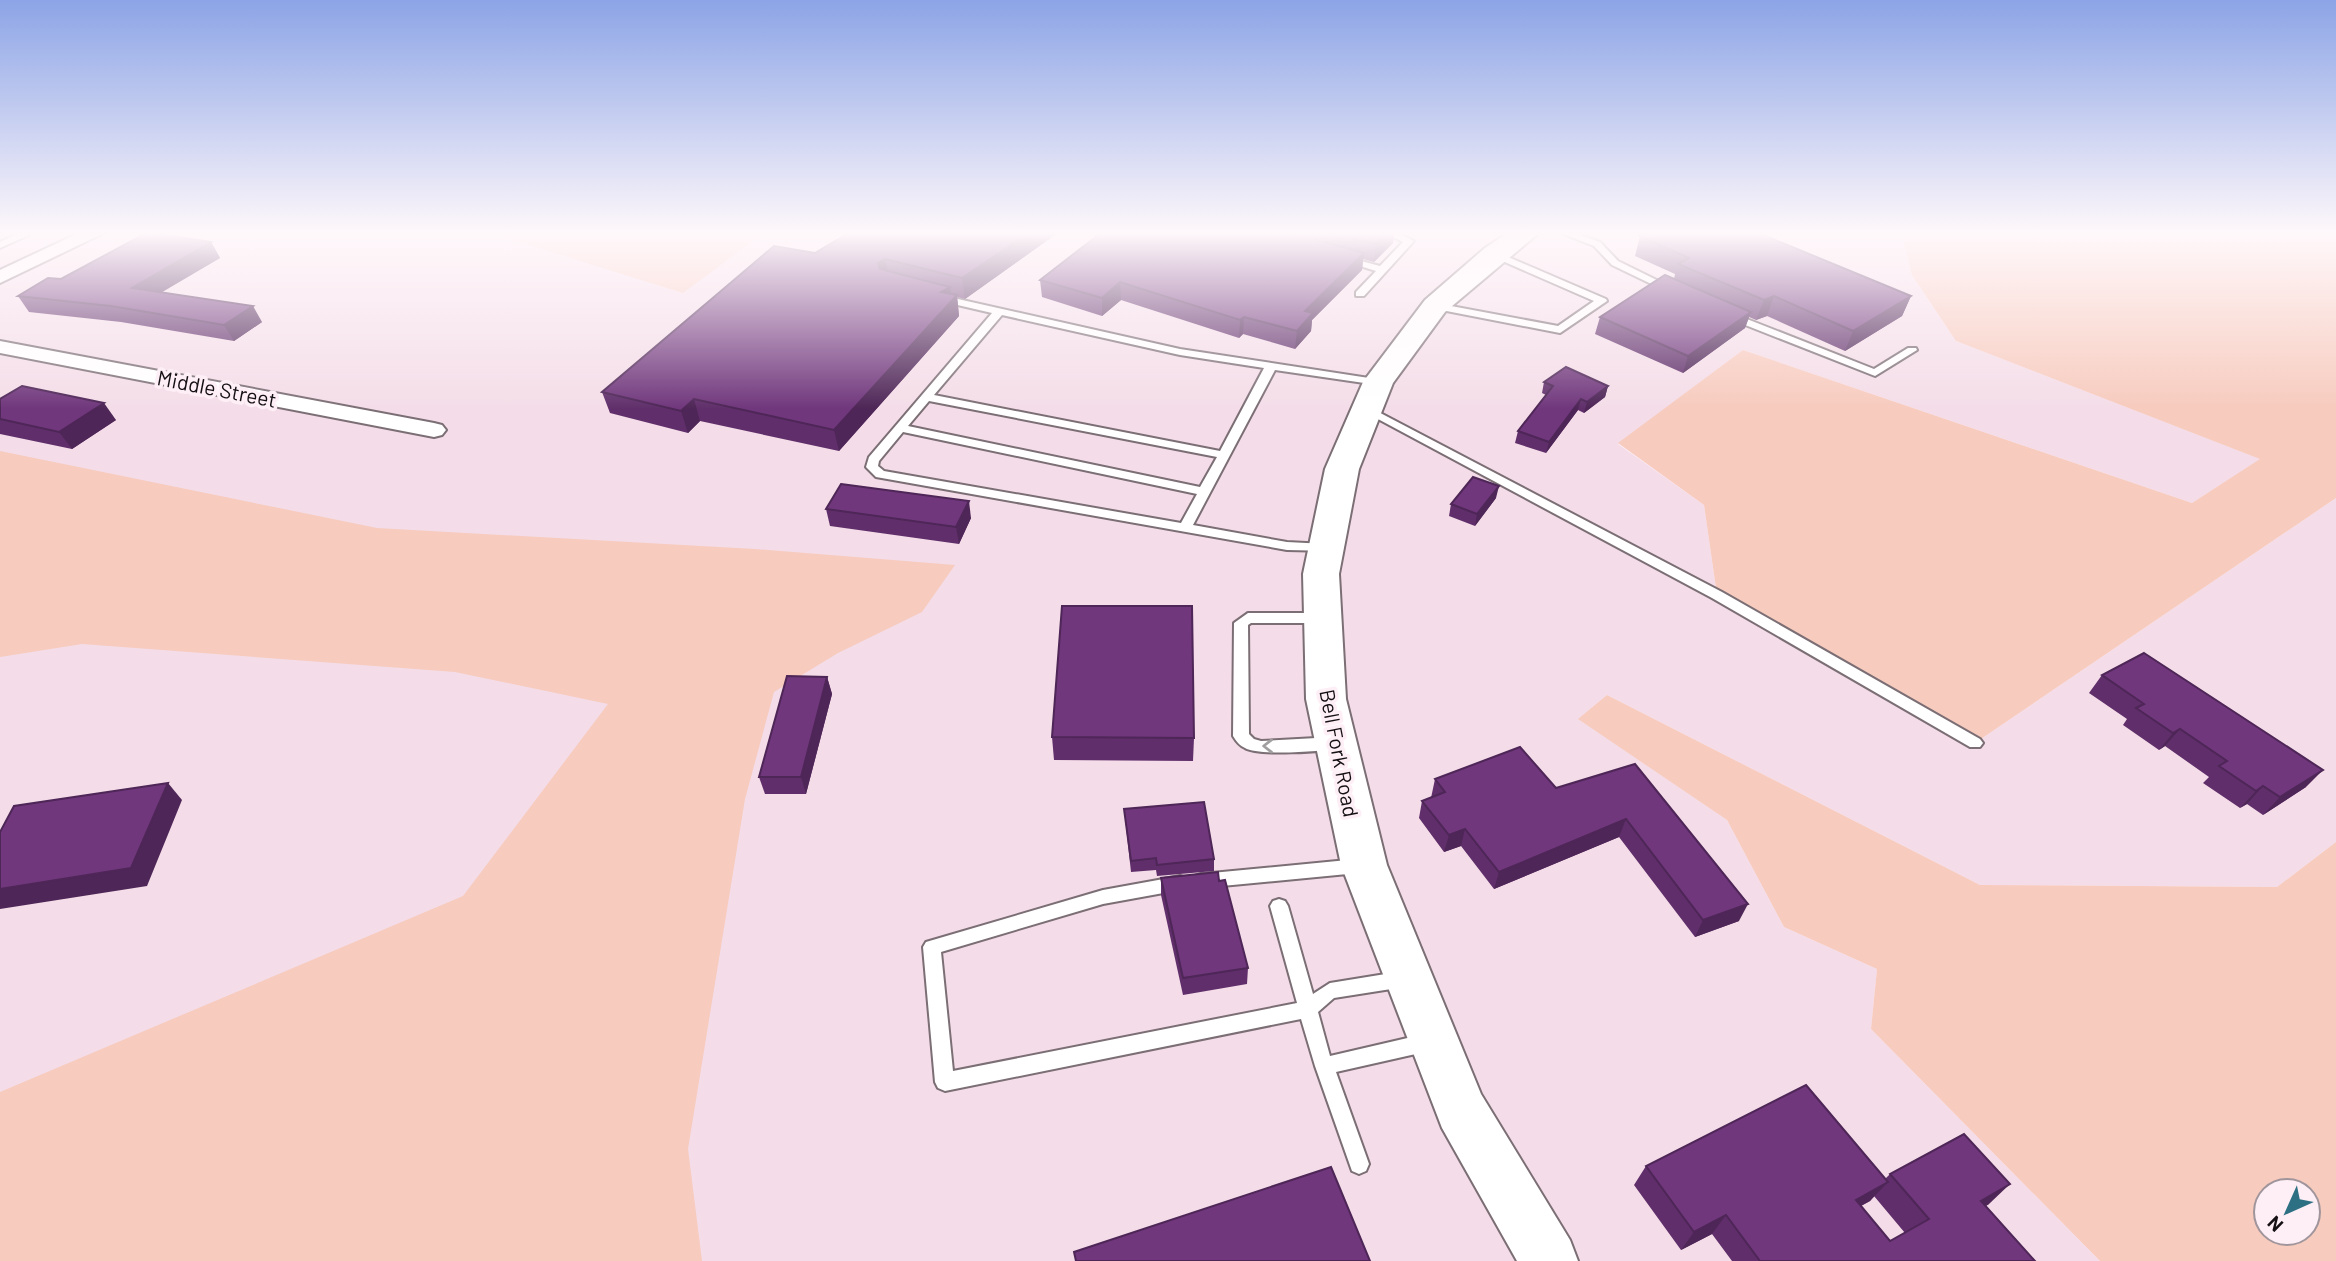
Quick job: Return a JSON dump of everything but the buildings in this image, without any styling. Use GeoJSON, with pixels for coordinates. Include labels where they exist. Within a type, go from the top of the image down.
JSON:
{"type":"FeatureCollection","features":[{"type":"Feature","properties":{"kind":"main road","name":"Bell Fork Road"},"geometry":{"type":"LineString","coordinates":[[1453,291],[1436,306],[1372,396],[1342,469],[1321,575],[1326,699],[1364,865],[1408,978],[1461,1111],[1549,1261]]}},
{"type":"Feature","properties":{"kind":"street","name":"Middle Street"},"geometry":{"type":"LineString","coordinates":[[0,347],[434,430]]}},
{"type":"Feature","properties":{"kind":"lane"},"geometry":{"type":"LineString","coordinates":[[1360,294],[1363,291]]}},
{"type":"Feature","properties":{"kind":"lane"},"geometry":{"type":"LineString","coordinates":[[1436,306],[1560,330],[1602,301],[1579,291]]}},
{"type":"Feature","properties":{"kind":"lane"},"geometry":{"type":"LineString","coordinates":[[1675,291],[1686,296]]}},
{"type":"Feature","properties":{"kind":"lane"},"geometry":{"type":"LineString","coordinates":[[925,294],[998,313],[1180,352],[1270,366],[1372,396],[1975,743]]}},
{"type":"Feature","properties":{"kind":"lane"},"geometry":{"type":"LineString","coordinates":[[998,313],[873,460],[872,467],[880,474],[1287,546],[1326,548]]}},
{"type":"Feature","properties":{"kind":"lane"},"geometry":{"type":"LineString","coordinates":[[1723,313],[1875,373],[1912,350]]}},
{"type":"Feature","properties":{"kind":"lane"},"geometry":{"type":"LineString","coordinates":[[1185,528],[1270,366]]}},
{"type":"Feature","properties":{"kind":"lane"},"geometry":{"type":"LineString","coordinates":[[927,397],[1224,455]]}},
{"type":"Feature","properties":{"kind":"lane"},"geometry":{"type":"LineString","coordinates":[[901,428],[1204,492]]}},
{"type":"Feature","properties":{"kind":"lane"},"geometry":{"type":"LineString","coordinates":[[1323,618],[1248,618],[1241,623],[1241,736],[1249,744],[1261,747],[1336,743]]}},
{"type":"Feature","properties":{"kind":"lane"},"geometry":{"type":"LineString","coordinates":[[1364,865],[1155,886],[1018,920],[932,947],[945,1082],[1308,1009],[1330,991],[1408,978]]}},
{"type":"Feature","properties":{"kind":"lane"},"geometry":{"type":"LineString","coordinates":[[1279,906],[1324,1066],[1359,1164]]}},
{"type":"Feature","properties":{"kind":"lane"},"geometry":{"type":"LineString","coordinates":[[1324,1066],[1433,1041]]}},
{"type":"Feature","properties":{"kind":"shaded area"},"geometry":{"type":"Polygon","coordinates":[[[0,291],[1923,291],[1956,341],[2261,459],[2192,503],[1743,350],[1618,444],[1704,505],[1717,595],[1975,743],[2336,498],[2336,842],[2277,887],[1980,885],[1607,695],[1579,719],[1727,820],[1784,927],[1877,969],[1871,1029],[2100,1261],[0,1261],[0,291]]]}},
{"type":"Feature","properties":{"kind":"shaded area"},"geometry":{"type":"Polygon","coordinates":[[[1923,291],[2336,291],[2336,498],[1975,743],[1717,595],[1704,505],[1618,443],[1743,350],[2192,503],[2260,459],[1956,341],[1923,291]]]}},
{"type":"Feature","properties":{"kind":"shaded area"},"geometry":{"type":"Polygon","coordinates":[[[0,451],[377,528],[755,549],[955,565],[922,612],[838,653],[774,692],[745,799],[688,1149],[702,1261],[0,1261],[0,1092],[463,896],[608,704],[455,672],[82,644],[0,657],[0,451]]]}},
{"type":"Feature","properties":{"kind":"shaded area"},"geometry":{"type":"Polygon","coordinates":[[[1607,695],[1980,885],[2277,887],[2336,842],[2336,1261],[2100,1261],[1871,1029],[1877,969],[1784,927],[1727,820],[1578,719],[1607,695]]]}}]}
